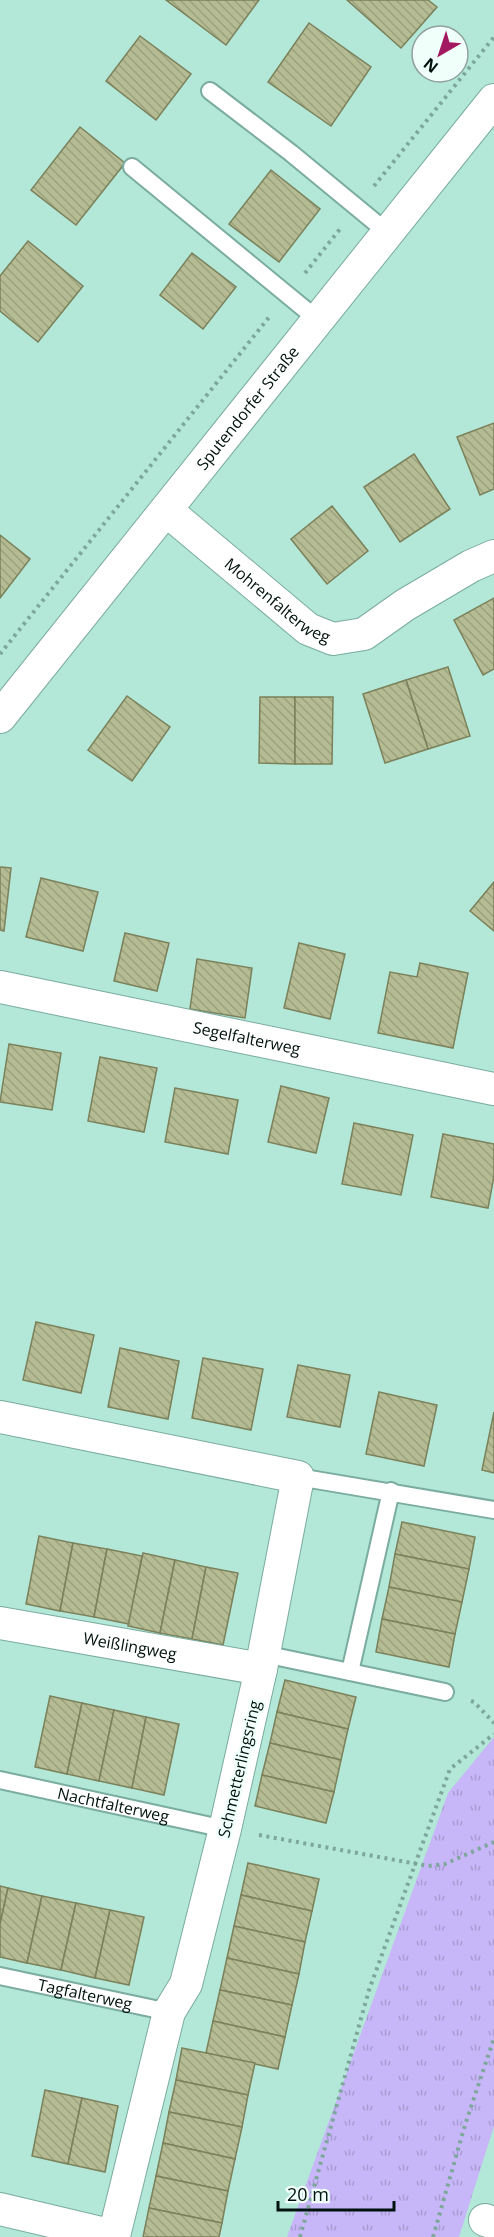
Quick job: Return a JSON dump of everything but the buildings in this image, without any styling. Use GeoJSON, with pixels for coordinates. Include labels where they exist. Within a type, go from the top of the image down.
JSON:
{"type":"FeatureCollection","features":[{"type":"Feature","properties":{"kind":"street","name":"Sputendorfer Straße"},"geometry":{"type":"LineString","coordinates":[[0,717],[494,100]]}},
{"type":"Feature","properties":{"kind":"street","name":"Mohrenfalterweg"},"geometry":{"type":"LineString","coordinates":[[166,510],[308,629],[333,639],[364,633],[415,599],[471,566],[494,556]]}},
{"type":"Feature","properties":{"kind":"street","name":"Segelfalterweg"},"geometry":{"type":"LineString","coordinates":[[0,987],[494,1089]]}},
{"type":"Feature","properties":{"kind":"street"},"geometry":{"type":"LineString","coordinates":[[0,1417],[298,1477]]}},
{"type":"Feature","properties":{"kind":"street","name":"Schmetterlingsring"},"geometry":{"type":"LineString","coordinates":[[0,2208],[114,2236],[169,2012],[186,1984],[225,1829],[263,1661],[298,1477]]}},
{"type":"Feature","properties":{"kind":"street","name":"Weißlingweg"},"geometry":{"type":"LineString","coordinates":[[0,1623],[263,1661]]}},
{"type":"Feature","properties":{"kind":"lane"},"geometry":{"type":"LineString","coordinates":[[210,91],[388,233]]}},
{"type":"Feature","properties":{"kind":"lane"},"geometry":{"type":"LineString","coordinates":[[132,167],[318,320]]}},
{"type":"Feature","properties":{"kind":"lane"},"geometry":{"type":"LineString","coordinates":[[298,1477],[494,1510]]}},
{"type":"Feature","properties":{"kind":"lane"},"geometry":{"type":"LineString","coordinates":[[350,1672],[391,1491]]}},
{"type":"Feature","properties":{"kind":"lane"},"geometry":{"type":"LineString","coordinates":[[263,1661],[350,1672],[445,1692]]}},
{"type":"Feature","properties":{"kind":"lane","name":"Nachtfalterweg"},"geometry":{"type":"LineString","coordinates":[[0,1780],[225,1829]]}},
{"type":"Feature","properties":{"kind":"lane","name":"Tagfalterweg"},"geometry":{"type":"LineString","coordinates":[[0,1976],[169,2012]]}},
{"type":"Feature","properties":{"kind":"path"},"geometry":{"type":"LineString","coordinates":[[0,654],[494,37]]}},
{"type":"Feature","properties":{"kind":"path"},"geometry":{"type":"LineString","coordinates":[[300,2237],[369,1990],[450,1769],[494,1734]]}},
{"type":"Feature","properties":{"kind":"path"},"geometry":{"type":"LineString","coordinates":[[225,1829],[428,1866],[445,1864],[494,1842]]}},
{"type":"Feature","properties":{"kind":"path"},"geometry":{"type":"LineString","coordinates":[[433,2237],[465,2125],[494,2038]]}},
{"type":"Feature","properties":{"kind":"green space"},"geometry":{"type":"Polygon","coordinates":[[[494,1737],[494,2126],[459,2237],[287,2237],[448,1793],[494,1737]]]}}]}
